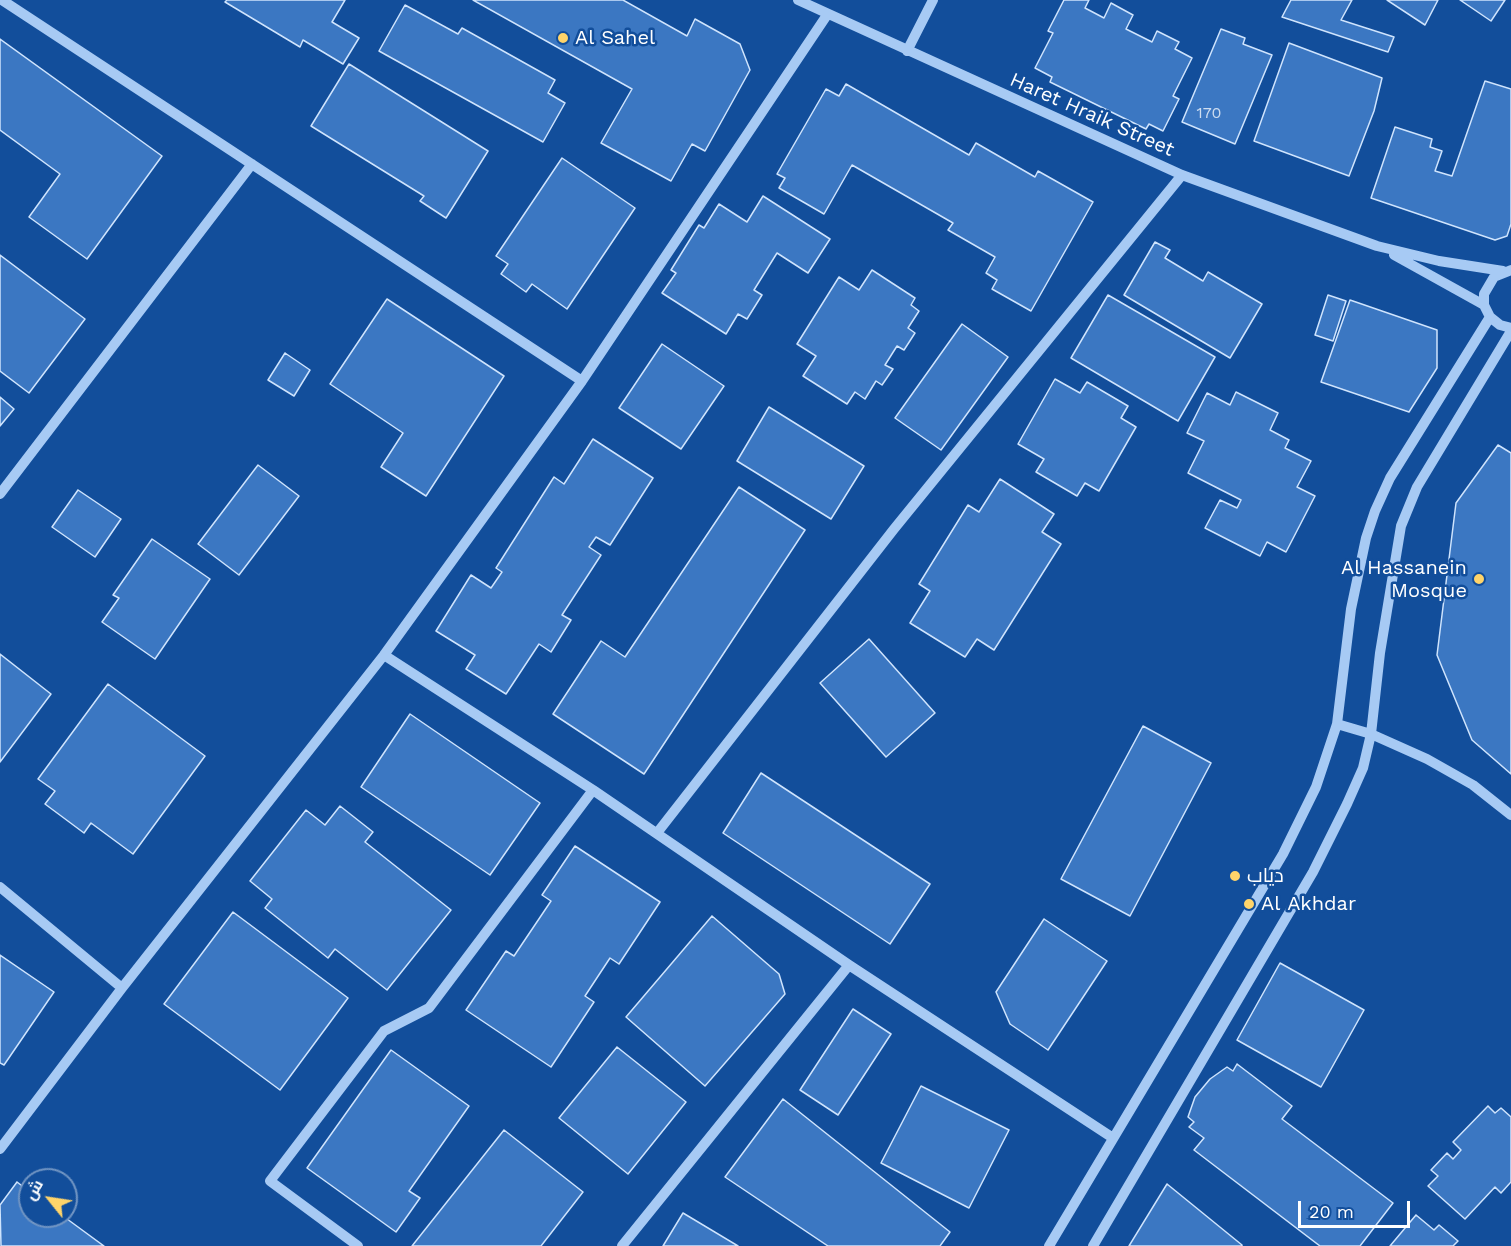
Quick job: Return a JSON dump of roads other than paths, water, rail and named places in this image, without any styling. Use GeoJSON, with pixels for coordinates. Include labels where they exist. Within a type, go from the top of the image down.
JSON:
{"type":"FeatureCollection","features":[{"type":"Feature","properties":{"kind":"street"},"geometry":{"type":"LineString","coordinates":[[2,0],[582,381]]}},
{"type":"Feature","properties":{"kind":"street","name":"Haret Hraik Street"},"geometry":{"type":"LineString","coordinates":[[798,0],[1182,175],[1377,246],[1439,261],[1507,270]]}},
{"type":"Feature","properties":{"kind":"street"},"geometry":{"type":"LineString","coordinates":[[907,51],[933,0]]}},
{"type":"Feature","properties":{"kind":"street"},"geometry":{"type":"LineString","coordinates":[[0,1149],[122,988],[384,655],[582,381],[827,15]]}},
{"type":"Feature","properties":{"kind":"street"},"geometry":{"type":"LineString","coordinates":[[0,494],[252,164]]}},
{"type":"Feature","properties":{"kind":"street"},"geometry":{"type":"LineString","coordinates":[[657,833],[894,529],[1182,175]]}},
{"type":"Feature","properties":{"kind":"street","name":"Haret Hraik Street"},"geometry":{"type":"LineString","coordinates":[[1377,246],[1484,305]]}},
{"type":"Feature","properties":{"kind":"street"},"geometry":{"type":"LineString","coordinates":[[1093,1246],[1313,872],[1363,768],[1371,734],[1390,583],[1401,526],[1417,487],[1511,330],[1490,317],[1484,305],[1487,285],[1507,270]]}},
{"type":"Feature","properties":{"kind":"street"},"geometry":{"type":"LineString","coordinates":[[1049,1246],[1283,854],[1316,787],[1337,724],[1352,609],[1366,538],[1375,511],[1390,478],[1490,317]]}},
{"type":"Feature","properties":{"kind":"street"},"geometry":{"type":"LineString","coordinates":[[384,655],[593,790],[849,965],[1113,1138]]}},
{"type":"Feature","properties":{"kind":"street"},"geometry":{"type":"LineString","coordinates":[[1337,724],[1371,734],[1427,759],[1462,779],[1511,815]]}},
{"type":"Feature","properties":{"kind":"street"},"geometry":{"type":"LineString","coordinates":[[358,1246],[270,1181],[384,1031],[429,1008],[593,790]]}},
{"type":"Feature","properties":{"kind":"street"},"geometry":{"type":"LineString","coordinates":[[0,888],[122,988]]}},
{"type":"Feature","properties":{"kind":"street"},"geometry":{"type":"LineString","coordinates":[[622,1246],[849,965]]}},
{"type":"Feature","properties":{"kind":"place","name":"Al Sahel"},"geometry":{"type":"Point","coordinates":[563,38]}},
{"type":"Feature","properties":{"kind":"place","name":"Al Hassanein Mosque"},"geometry":{"type":"Point","coordinates":[1479,579]}},
{"type":"Feature","properties":{"kind":"place","name":"دياب"},"geometry":{"type":"Point","coordinates":[1235,876]}},
{"type":"Feature","properties":{"kind":"place","name":"Al Akhdar"},"geometry":{"type":"Point","coordinates":[1249,904]}}]}
